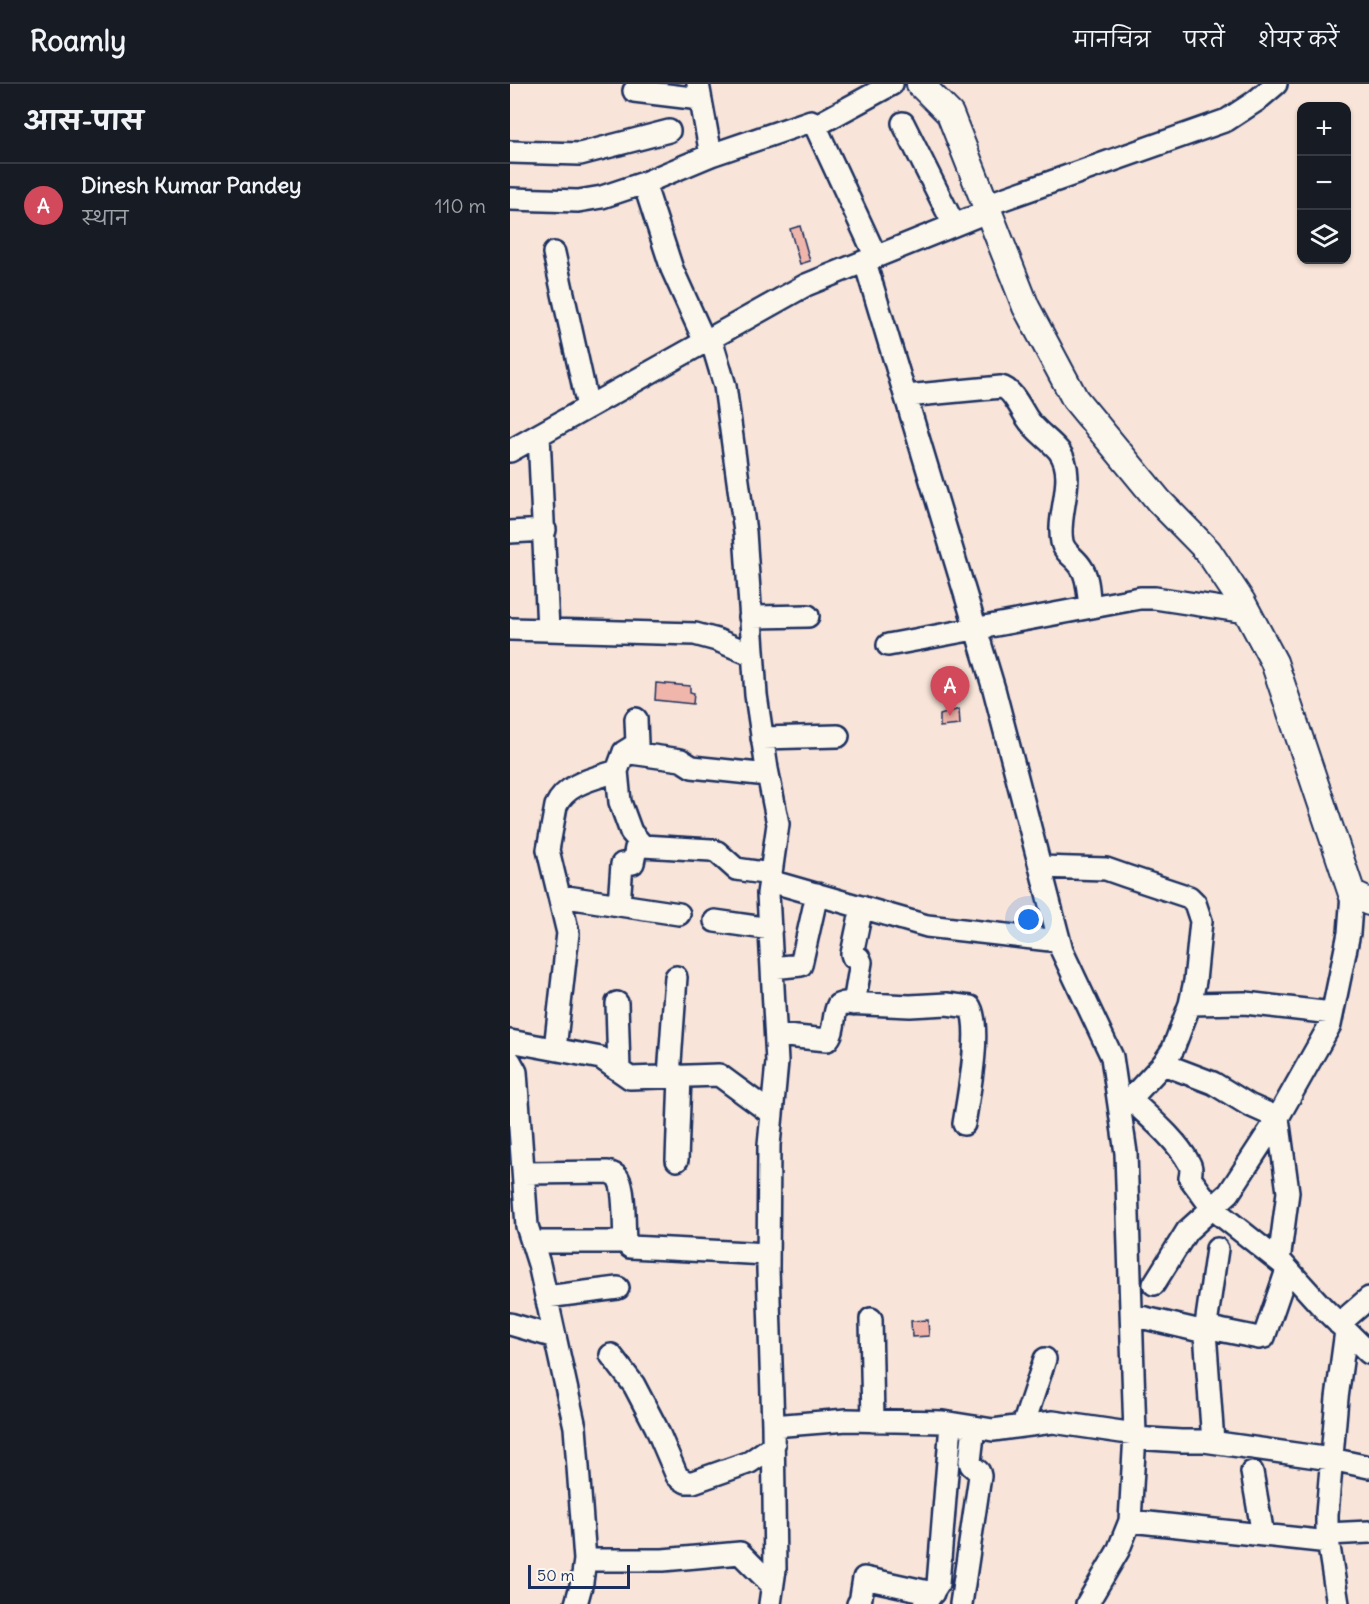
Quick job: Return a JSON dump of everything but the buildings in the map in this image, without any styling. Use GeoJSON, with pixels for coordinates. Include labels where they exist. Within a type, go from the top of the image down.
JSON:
{"type":"FeatureCollection","features":[{"type":"Feature","properties":{"kind":"main road"},"geometry":{"type":"LineString","coordinates":[[920,84],[950,114],[1026,308],[1075,399],[1159,501],[1208,551],[1247,612],[1274,662],[1360,898]]}},
{"type":"Feature","properties":{"kind":"street"},"geometry":{"type":"LineString","coordinates":[[815,126],[892,84]]}},
{"type":"Feature","properties":{"kind":"street"},"geometry":{"type":"LineString","coordinates":[[510,451],[806,285],[954,225],[988,208],[1227,120],[1276,84]]}},
{"type":"Feature","properties":{"kind":"street"},"geometry":{"type":"LineString","coordinates":[[634,91],[699,92],[711,155]]}},
{"type":"Feature","properties":{"kind":"street"},"geometry":{"type":"LineString","coordinates":[[510,199],[591,200],[644,183],[711,155],[806,121],[811,121],[815,126],[870,260],[906,396],[994,689],[1062,951],[1112,1057],[1125,1104],[1135,1436],[1130,1521],[1118,1551],[1087,1604]]}},
{"type":"Feature","properties":{"kind":"street"},"geometry":{"type":"LineString","coordinates":[[903,123],[954,225]]}},
{"type":"Feature","properties":{"kind":"street"},"geometry":{"type":"LineString","coordinates":[[510,152],[580,154],[669,131]]}},
{"type":"Feature","properties":{"kind":"street"},"geometry":{"type":"LineString","coordinates":[[644,183],[672,269],[708,340],[726,397],[745,532],[756,695],[778,824],[768,894],[777,1062],[769,1145],[768,1254],[774,1436],[775,1569],[771,1595]]}},
{"type":"Feature","properties":{"kind":"street"},"geometry":{"type":"LineString","coordinates":[[554,253],[588,407]]}},
{"type":"Feature","properties":{"kind":"street"},"geometry":{"type":"LineString","coordinates":[[906,396],[1001,387],[1009,390],[1033,427],[1058,450],[1063,459],[1066,482],[1062,542],[1084,574],[1090,608]]}},
{"type":"Feature","properties":{"kind":"street"},"geometry":{"type":"LineString","coordinates":[[538,435],[548,629]]}},
{"type":"Feature","properties":{"kind":"street"},"geometry":{"type":"LineString","coordinates":[[510,532],[544,530]]}},
{"type":"Feature","properties":{"kind":"street"},"geometry":{"type":"LineString","coordinates":[[888,645],[1148,598],[1247,612]]}},
{"type":"Feature","properties":{"kind":"street"},"geometry":{"type":"LineString","coordinates":[[750,616],[808,616]]}},
{"type":"Feature","properties":{"kind":"street"},"geometry":{"type":"LineString","coordinates":[[510,629],[695,634],[717,640],[753,655]]}},
{"type":"Feature","properties":{"kind":"street"},"geometry":{"type":"LineString","coordinates":[[555,1049],[568,933],[548,846],[558,801],[574,786],[620,762],[637,744],[636,718]]}},
{"type":"Feature","properties":{"kind":"street"},"geometry":{"type":"LineString","coordinates":[[762,738],[838,736]]}},
{"type":"Feature","properties":{"kind":"street"},"geometry":{"type":"LineString","coordinates":[[620,762],[681,760],[692,767],[768,775]]}},
{"type":"Feature","properties":{"kind":"street"},"geometry":{"type":"LineString","coordinates":[[620,762],[620,802],[631,832],[643,846]]}},
{"type":"Feature","properties":{"kind":"street"},"geometry":{"type":"LineString","coordinates":[[619,904],[622,864],[633,863],[636,848],[643,846],[711,850],[717,852],[736,869],[771,877],[817,894],[927,926],[1059,941]]}},
{"type":"Feature","properties":{"kind":"street"},"geometry":{"type":"LineString","coordinates":[[1040,867],[1106,869],[1189,897],[1195,903],[1200,921],[1195,981],[1190,1004],[1173,1049],[1163,1064],[1125,1104]]}},
{"type":"Feature","properties":{"kind":"street"},"geometry":{"type":"LineString","coordinates":[[772,968],[801,965],[817,894]]}},
{"type":"Feature","properties":{"kind":"street"},"geometry":{"type":"LineString","coordinates":[[560,896],[679,914]]}},
{"type":"Feature","properties":{"kind":"street"},"geometry":{"type":"LineString","coordinates":[[1154,1284],[1187,1231],[1229,1193],[1278,1118],[1330,1025],[1349,933],[1360,898]]}},
{"type":"Feature","properties":{"kind":"street"},"geometry":{"type":"LineString","coordinates":[[854,1004],[861,962],[860,958],[853,957],[852,954],[862,907]]}},
{"type":"Feature","properties":{"kind":"street"},"geometry":{"type":"LineString","coordinates":[[715,921],[771,929]]}},
{"type":"Feature","properties":{"kind":"street"},"geometry":{"type":"LineString","coordinates":[[676,977],[674,1076],[677,1160]]}},
{"type":"Feature","properties":{"kind":"street"},"geometry":{"type":"LineString","coordinates":[[617,1003],[619,1070]]}},
{"type":"Feature","properties":{"kind":"street"},"geometry":{"type":"LineString","coordinates":[[1190,1004],[1245,1003],[1332,1013]]}},
{"type":"Feature","properties":{"kind":"street"},"geometry":{"type":"LineString","coordinates":[[776,1035],[827,1040],[831,1036],[838,1005],[947,1004],[970,1007],[974,1041],[964,1124]]}},
{"type":"Feature","properties":{"kind":"street"},"geometry":{"type":"LineString","coordinates":[[510,1041],[600,1058],[630,1078],[719,1075],[772,1114]]}},
{"type":"Feature","properties":{"kind":"street"},"geometry":{"type":"LineString","coordinates":[[510,1061],[516,1072],[527,1226],[546,1297],[575,1427],[585,1560],[576,1604]]}},
{"type":"Feature","properties":{"kind":"street"},"geometry":{"type":"LineString","coordinates":[[1163,1064],[1213,1083],[1249,1105],[1278,1118]]}},
{"type":"Feature","properties":{"kind":"street"},"geometry":{"type":"LineString","coordinates":[[1125,1104],[1173,1142],[1189,1163],[1190,1178],[1212,1208],[1283,1266],[1369,1353]]}},
{"type":"Feature","properties":{"kind":"street"},"geometry":{"type":"LineString","coordinates":[[1132,1315],[1205,1330],[1264,1337],[1283,1266],[1288,1192],[1278,1118]]}},
{"type":"Feature","properties":{"kind":"street"},"geometry":{"type":"LineString","coordinates":[[524,1173],[608,1172],[618,1177],[621,1186],[625,1242],[630,1247],[768,1254]]}},
{"type":"Feature","properties":{"kind":"street"},"geometry":{"type":"LineString","coordinates":[[532,1242],[625,1242]]}},
{"type":"Feature","properties":{"kind":"street"},"geometry":{"type":"LineString","coordinates":[[1213,1442],[1205,1330],[1217,1249]]}},
{"type":"Feature","properties":{"kind":"street"},"geometry":{"type":"LineString","coordinates":[[546,1297],[618,1288]]}},
{"type":"Feature","properties":{"kind":"street"},"geometry":{"type":"LineString","coordinates":[[1338,1604],[1328,1538],[1331,1459],[1343,1327],[1369,1298]]}},
{"type":"Feature","properties":{"kind":"street"},"geometry":{"type":"LineString","coordinates":[[871,1319],[873,1421]]}},
{"type":"Feature","properties":{"kind":"street"},"geometry":{"type":"LineString","coordinates":[[510,1324],[555,1337]]}},
{"type":"Feature","properties":{"kind":"street"},"geometry":{"type":"LineString","coordinates":[[611,1355],[634,1385],[656,1427],[677,1476],[681,1480],[693,1482],[750,1462],[774,1436],[847,1420],[951,1424],[993,1430],[1053,1422],[1135,1436],[1213,1442],[1331,1459],[1369,1467]]}},
{"type":"Feature","properties":{"kind":"street"},"geometry":{"type":"LineString","coordinates":[[1023,1426],[1045,1359]]}},
{"type":"Feature","properties":{"kind":"street"},"geometry":{"type":"LineString","coordinates":[[859,1604],[864,1578],[929,1598],[938,1584],[951,1424]]}},
{"type":"Feature","properties":{"kind":"street"},"geometry":{"type":"LineString","coordinates":[[961,1604],[980,1476],[970,1461],[974,1427]]}},
{"type":"Feature","properties":{"kind":"street"},"geometry":{"type":"LineString","coordinates":[[1252,1472],[1263,1535]]}},
{"type":"Feature","properties":{"kind":"street"},"geometry":{"type":"LineString","coordinates":[[1130,1521],[1263,1535],[1328,1538],[1369,1532]]}},
{"type":"Feature","properties":{"kind":"street"},"geometry":{"type":"LineString","coordinates":[[585,1560],[663,1560],[740,1553],[744,1555],[771,1595]]}},
{"type":"Feature","properties":{"kind":"place","name":"Dinesh Kumar Pandey"},"geometry":{"type":"Point","coordinates":[950,716]}}]}
